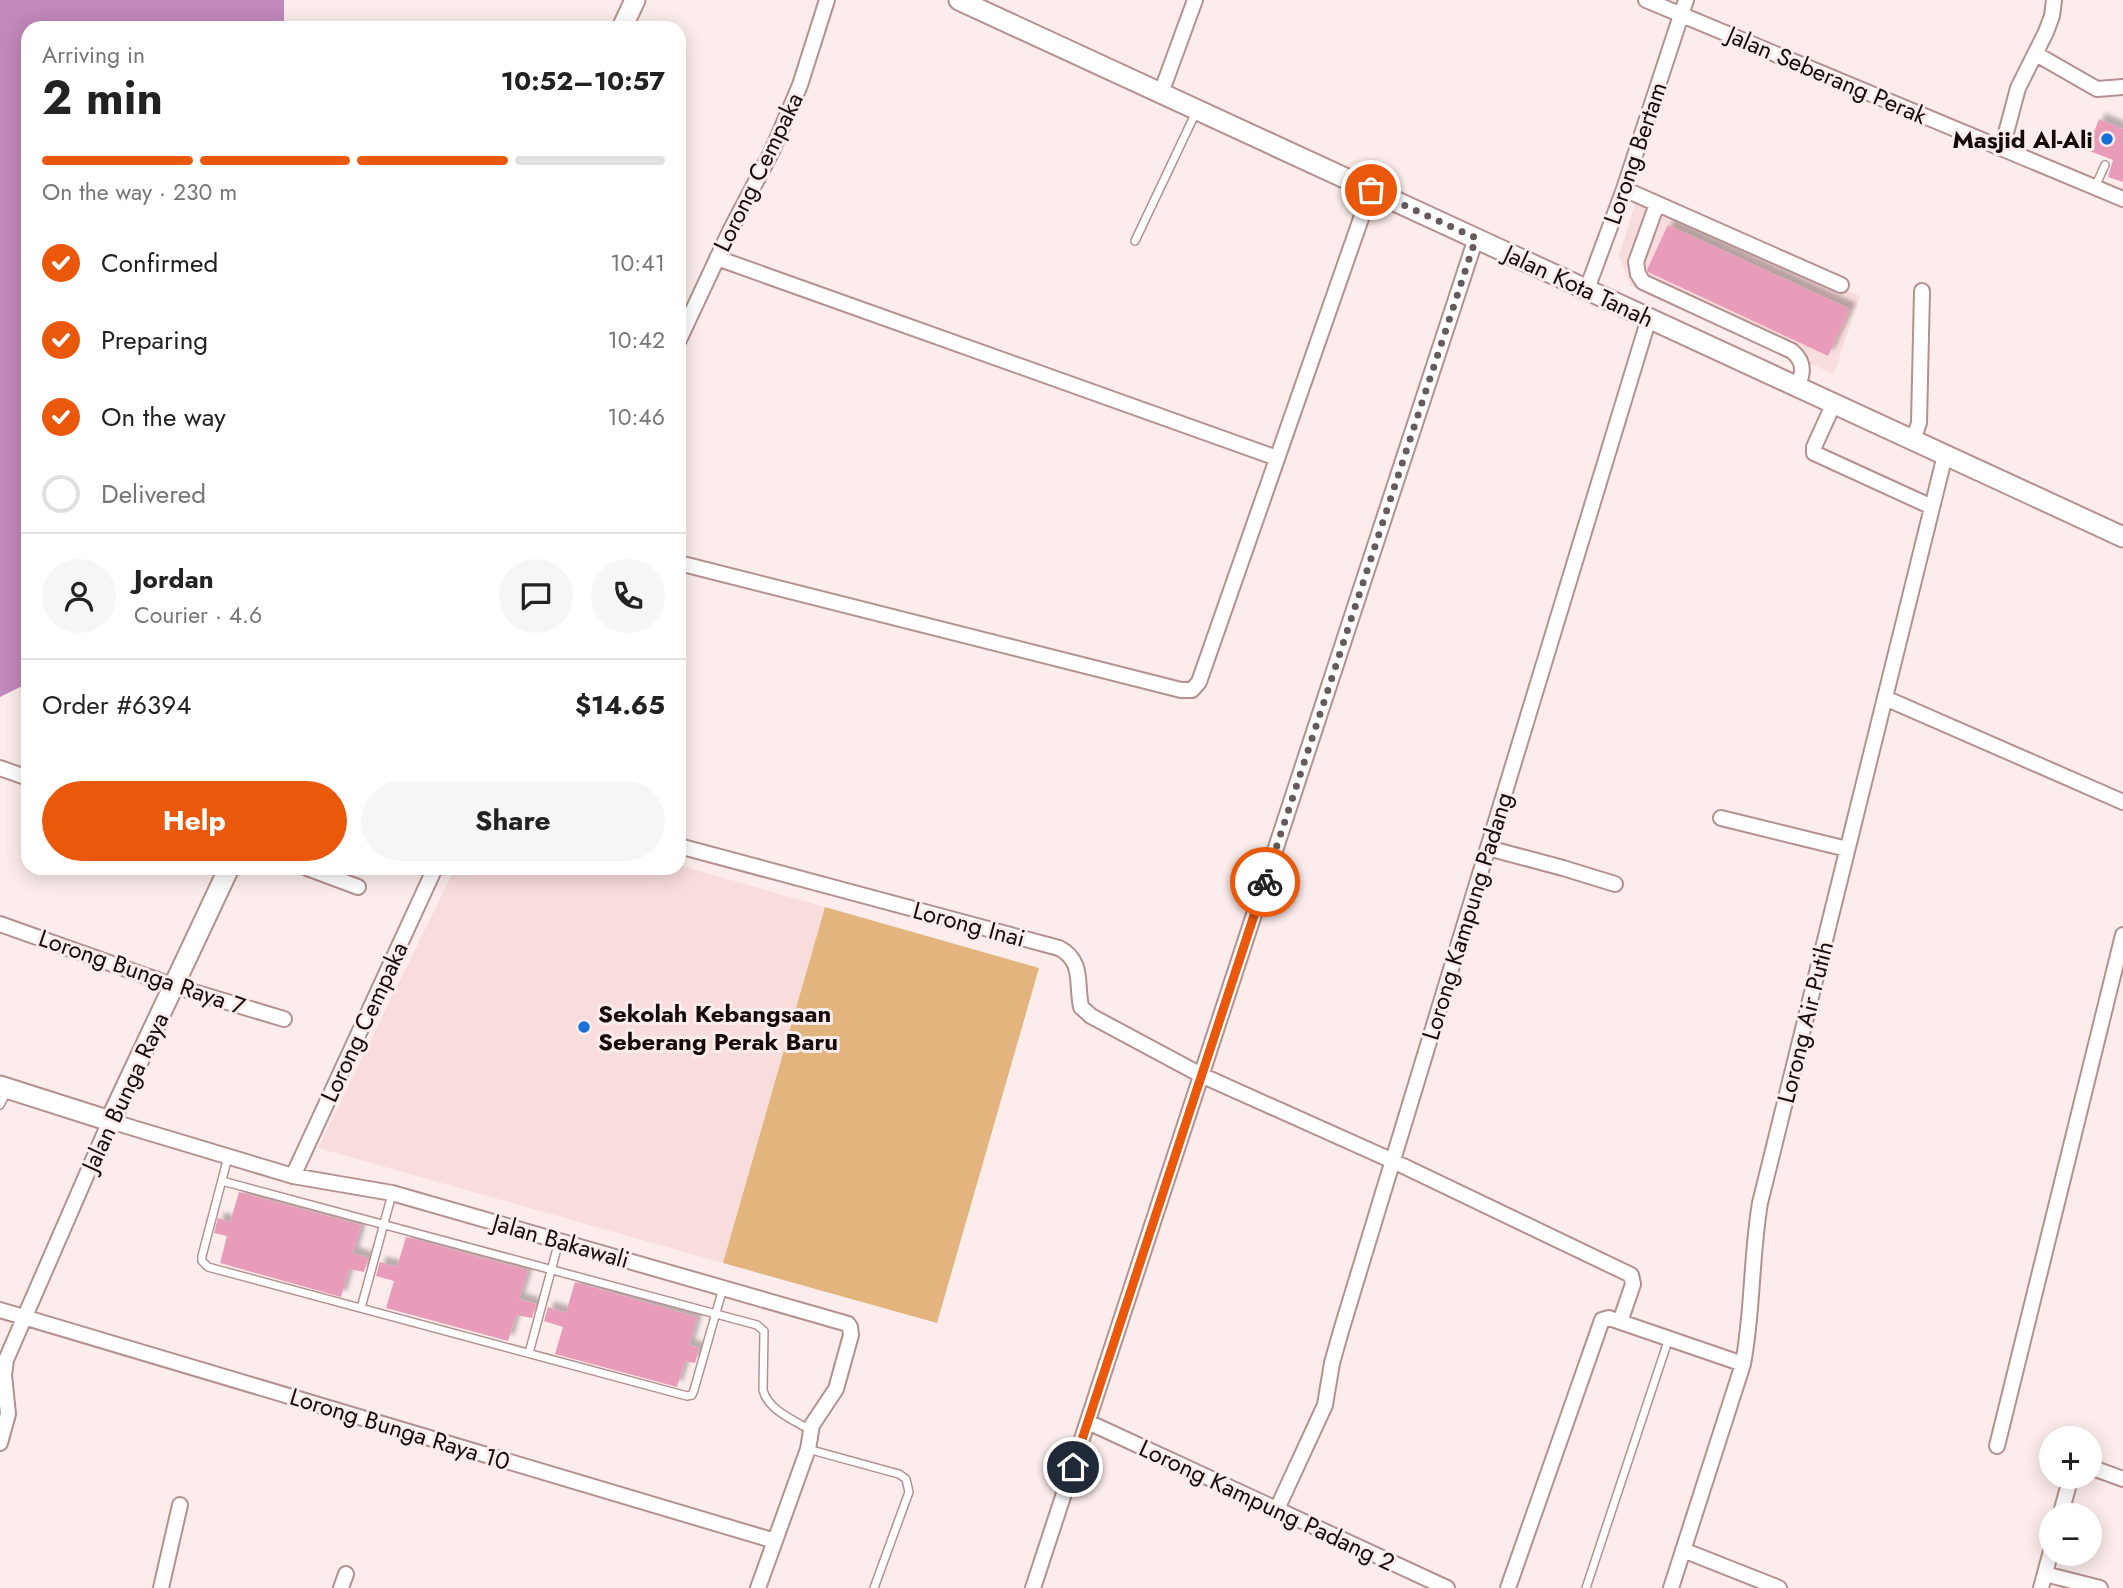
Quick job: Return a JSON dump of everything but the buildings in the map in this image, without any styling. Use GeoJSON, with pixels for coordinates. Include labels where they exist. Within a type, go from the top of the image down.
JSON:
{"type":"FeatureCollection","features":[{"type":"Feature","properties":{"kind":"street"},"geometry":{"type":"LineString","coordinates":[[625,21],[635,0]]}},
{"type":"Feature","properties":{"kind":"street","name":"Lorong Cempaka"},"geometry":{"type":"LineString","coordinates":[[686,325],[772,151],[800,85],[827,0]]}},
{"type":"Feature","properties":{"kind":"street","name":"Jalan Kota Tanah"},"geometry":{"type":"LineString","coordinates":[[959,0],[2123,537]]}},
{"type":"Feature","properties":{"kind":"street"},"geometry":{"type":"LineString","coordinates":[[1161,93],[1195,0]]}},
{"type":"Feature","properties":{"kind":"street","name":"Jalan Seberang Perak"},"geometry":{"type":"LineString","coordinates":[[1646,0],[2123,199]]}},
{"type":"Feature","properties":{"kind":"street","name":"Lorong Bertam"},"geometry":{"type":"LineString","coordinates":[[1587,289],[1624,189],[1686,0]]}},
{"type":"Feature","properties":{"kind":"street"},"geometry":{"type":"LineString","coordinates":[[2002,148],[2018,88],[2052,16],[2054,0]]}},
{"type":"Feature","properties":{"kind":"street"},"geometry":{"type":"LineString","coordinates":[[2036,54],[2097,89],[2123,87]]}},
{"type":"Feature","properties":{"kind":"street"},"geometry":{"type":"LineString","coordinates":[[1624,189],[1841,285]]}},
{"type":"Feature","properties":{"kind":"street"},"geometry":{"type":"LineString","coordinates":[[686,565],[1181,690],[1192,690],[1199,682],[1371,190]]}},
{"type":"Feature","properties":{"kind":"street"},"geometry":{"type":"LineString","coordinates":[[1657,204],[1636,262],[1643,282],[1792,351],[1802,365],[1802,376],[1797,386]]}},
{"type":"Feature","properties":{"kind":"street"},"geometry":{"type":"LineString","coordinates":[[1050,1588],[1034,1585],[1476,238]]}},
{"type":"Feature","properties":{"kind":"street"},"geometry":{"type":"LineString","coordinates":[[717,258],[1277,458]]}},
{"type":"Feature","properties":{"kind":"street"},"geometry":{"type":"LineString","coordinates":[[1913,440],[1919,423],[1922,291]]}},
{"type":"Feature","properties":{"kind":"street","name":"Lorong Kampung Padang"},"geometry":{"type":"LineString","coordinates":[[1277,1510],[1325,1405],[1335,1351],[1649,318]]}},
{"type":"Feature","properties":{"kind":"street"},"geometry":{"type":"LineString","coordinates":[[1834,403],[1814,447],[1814,453],[1932,507]]}},
{"type":"Feature","properties":{"kind":"street","name":"Lorong Air Putih"},"geometry":{"type":"LineString","coordinates":[[1671,1588],[1743,1364],[1760,1203],[1945,455]]}},
{"type":"Feature","properties":{"kind":"street"},"geometry":{"type":"LineString","coordinates":[[1885,698],[2123,802]]}},
{"type":"Feature","properties":{"kind":"street"},"geometry":{"type":"LineString","coordinates":[[0,768],[21,776]]}},
{"type":"Feature","properties":{"kind":"street"},"geometry":{"type":"LineString","coordinates":[[1721,818],[1847,849]]}},
{"type":"Feature","properties":{"kind":"street","name":"Lorong Inai"},"geometry":{"type":"LineString","coordinates":[[686,848],[1059,948],[1073,957],[1079,1000],[1085,1012],[1201,1075],[1392,1161],[1629,1273],[1634,1280],[1620,1322]]}},
{"type":"Feature","properties":{"kind":"street"},"geometry":{"type":"LineString","coordinates":[[1488,848],[1615,884]]}},
{"type":"Feature","properties":{"kind":"street","name":"Jalan Bunga Raya"},"geometry":{"type":"LineString","coordinates":[[0,1443],[8,1414],[4,1367],[110,1121],[226,875]]}},
{"type":"Feature","properties":{"kind":"street"},"geometry":{"type":"LineString","coordinates":[[326,875],[358,887]]}},
{"type":"Feature","properties":{"kind":"street","name":"Lorong Cempaka"},"geometry":{"type":"LineString","coordinates":[[293,1176],[432,875]]}},
{"type":"Feature","properties":{"kind":"street","name":"Lorong Bunga Raya 7"},"geometry":{"type":"LineString","coordinates":[[0,924],[174,986],[284,1019]]}},
{"type":"Feature","properties":{"kind":"street"},"geometry":{"type":"LineString","coordinates":[[1997,1446],[2123,935]]}},
{"type":"Feature","properties":{"kind":"street","name":"Jalan Bakawali"},"geometry":{"type":"LineString","coordinates":[[3,1093],[110,1121],[293,1176],[392,1193],[844,1322],[850,1327],[850,1335],[836,1389],[810,1430],[808,1449],[758,1588]]}},
{"type":"Feature","properties":{"kind":"street","name":"Lorong Bunga Raya 10"},"geometry":{"type":"LineString","coordinates":[[0,1310],[775,1541]]}},
{"type":"Feature","properties":{"kind":"street"},"geometry":{"type":"LineString","coordinates":[[1508,1588],[1600,1322],[1606,1317],[1743,1364]]}},
{"type":"Feature","properties":{"kind":"street","name":"Lorong Kampung Padang 2"},"geometry":{"type":"LineString","coordinates":[[1088,1422],[1447,1588]]}},
{"type":"Feature","properties":{"kind":"street"},"geometry":{"type":"LineString","coordinates":[[2102,1471],[2123,1479]]}},
{"type":"Feature","properties":{"kind":"street"},"geometry":{"type":"LineString","coordinates":[[161,1588],[180,1505]]}},
{"type":"Feature","properties":{"kind":"street"},"geometry":{"type":"LineString","coordinates":[[1683,1550],[1779,1588]]}},
{"type":"Feature","properties":{"kind":"street"},"geometry":{"type":"LineString","coordinates":[[2043,1581],[2100,1588]]}},
{"type":"Feature","properties":{"kind":"lane"},"geometry":{"type":"LineString","coordinates":[[1135,241],[1197,110]]}},
{"type":"Feature","properties":{"kind":"lane"},"geometry":{"type":"LineString","coordinates":[[2095,187],[2105,165]]}},
{"type":"Feature","properties":{"kind":"lane"},"geometry":{"type":"LineString","coordinates":[[228,1157],[203,1252],[202,1261],[208,1266],[689,1396],[695,1390],[723,1287]]}},
{"type":"Feature","properties":{"kind":"lane"},"geometry":{"type":"LineString","coordinates":[[222,1181],[762,1327],[765,1399],[810,1430]]}},
{"type":"Feature","properties":{"kind":"lane"},"geometry":{"type":"LineString","coordinates":[[361,1308],[392,1193]]}},
{"type":"Feature","properties":{"kind":"lane"},"geometry":{"type":"LineString","coordinates":[[530,1353],[559,1241]]}},
{"type":"Feature","properties":{"kind":"lane"},"geometry":{"type":"LineString","coordinates":[[1586,1588],[1669,1338]]}},
{"type":"Feature","properties":{"kind":"lane"},"geometry":{"type":"LineString","coordinates":[[808,1449],[899,1474],[906,1479],[909,1492],[874,1588]]}},
{"type":"Feature","properties":{"kind":"shaded area"},"geometry":{"type":"Polygon","coordinates":[[[0,0],[284,0],[284,21],[21,21],[21,686],[0,697],[0,0]]]}},
{"type":"Feature","properties":{"kind":"shaded area"},"geometry":{"type":"Polygon","coordinates":[[[1637,198],[1860,296],[1834,374],[1631,286],[1619,256],[1637,198]]]}},
{"type":"Feature","properties":{"kind":"shaded area","name":"Sekolah Kebangsaan Seberang Perak Baru"},"geometry":{"type":"Polygon","coordinates":[[[686,867],[825,907],[723,1263],[318,1148],[452,875],[686,875],[686,867]]]}},
{"type":"Feature","properties":{"kind":"shaded area"},"geometry":{"type":"Polygon","coordinates":[[[825,907],[1039,968],[937,1323],[723,1263],[825,907]]]}},
{"type":"Feature","properties":{"kind":"way so far"},"geometry":{"type":"LineString","coordinates":[[1265,882],[1476,238],[1371,190]]}},
{"type":"Feature","properties":{"kind":"place","name":"Masjid Al-Ali"},"geometry":{"type":"Point","coordinates":[2107,139]}},
{"type":"Feature","properties":{"kind":"place","name":"Sekolah Kebangsaan Seberang Perak Baru"},"geometry":{"type":"Point","coordinates":[584,1027]}},
{"type":"Feature","properties":{"kind":"route"},"geometry":{"type":"LineString","coordinates":[[1073,1467],[1265,882]]}}]}
